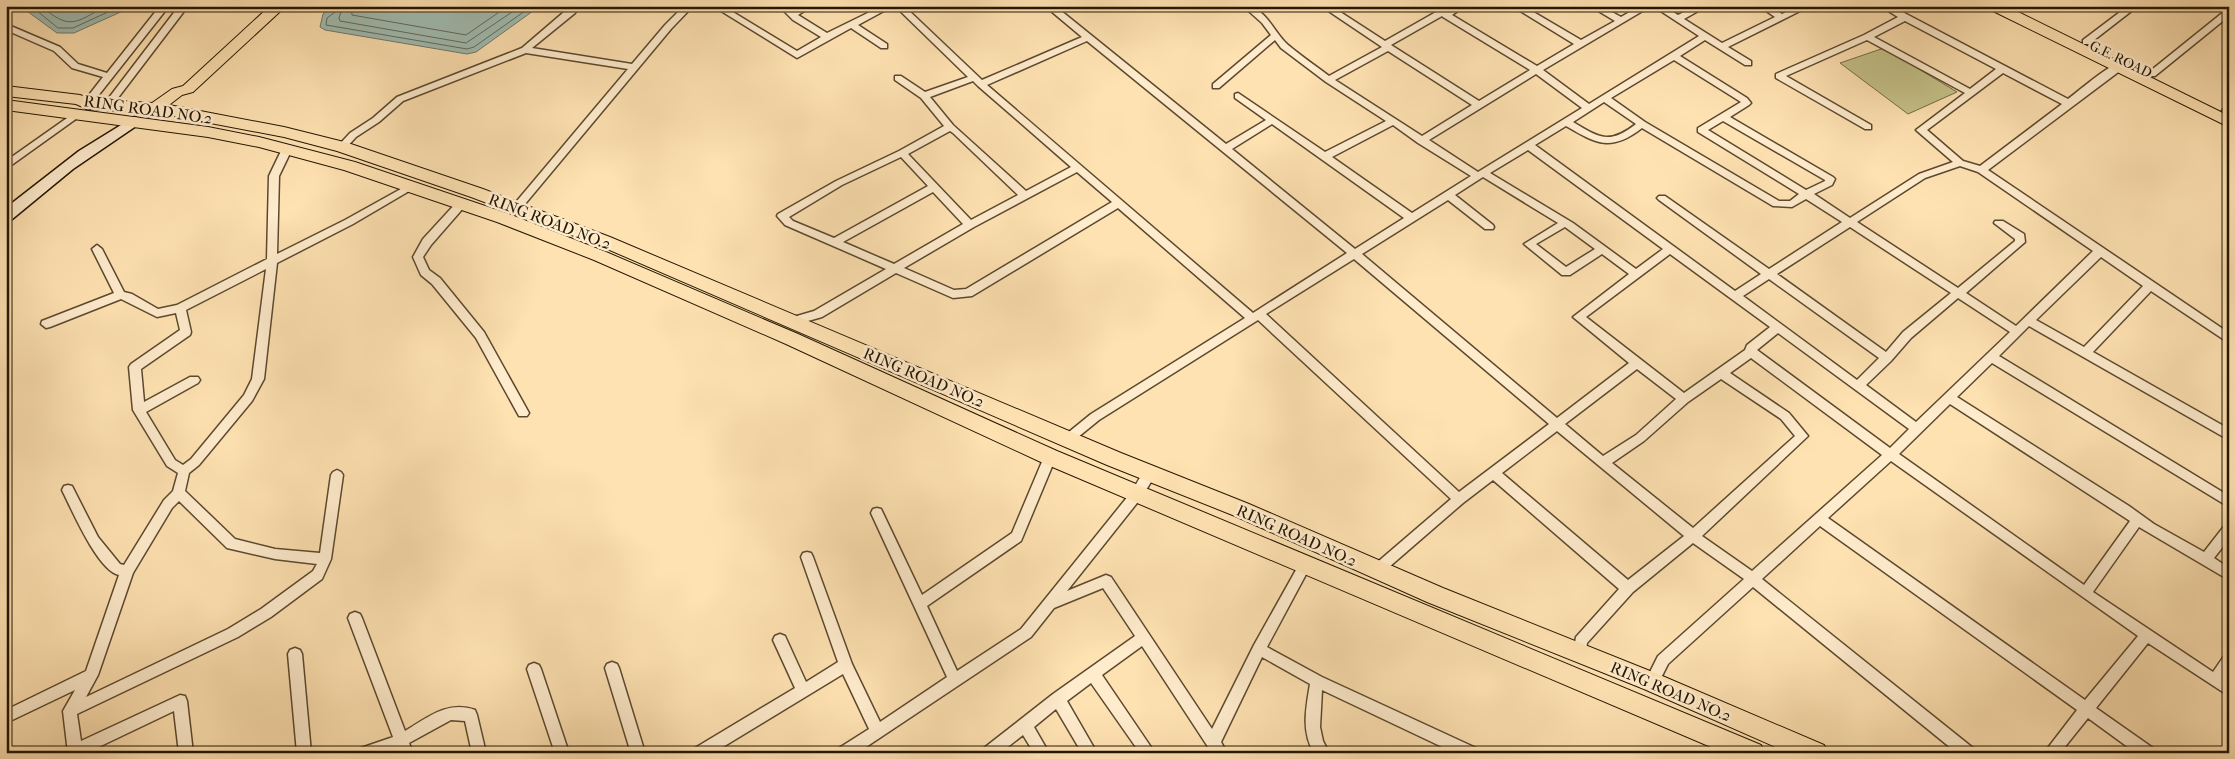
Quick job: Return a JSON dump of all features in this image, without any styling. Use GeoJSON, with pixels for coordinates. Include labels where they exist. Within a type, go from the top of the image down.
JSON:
{"type":"FeatureCollection","features":[{"type":"Feature","properties":{"kind":"main road"},"geometry":{"type":"LineString","coordinates":[[177,92],[178,86],[268,6]]}},
{"type":"Feature","properties":{"kind":"main road"},"geometry":{"type":"LineString","coordinates":[[134,121],[156,108],[177,92],[188,89],[279,6]]}},
{"type":"Feature","properties":{"kind":"main road"},"geometry":{"type":"LineString","coordinates":[[1994,6],[2228,113]]}},
{"type":"Feature","properties":{"kind":"main road","name":"G.E. ROAD"},"geometry":{"type":"LineString","coordinates":[[2014,6],[2086,42],[2121,64],[2152,74],[2228,113]]}},
{"type":"Feature","properties":{"kind":"main road","name":"RING ROAD NO.2"},"geometry":{"type":"LineString","coordinates":[[6,91],[80,100],[82,108]]}},
{"type":"Feature","properties":{"kind":"main road","name":"RING ROAD NO.2"},"geometry":{"type":"LineString","coordinates":[[6,105],[82,108],[108,105],[156,108],[284,132],[342,147],[477,193],[604,242],[794,321],[1150,474],[1242,510],[1377,570],[1652,682],[1816,753]]}},
{"type":"Feature","properties":{"kind":"main road","name":"RING ROAD NO.2"},"geometry":{"type":"LineString","coordinates":[[82,108],[134,121],[208,132],[349,166],[461,204],[618,264],[792,339],[1050,457],[1305,565],[1722,748],[1753,753]]}},
{"type":"Feature","properties":{"kind":"street"},"geometry":{"type":"LineString","coordinates":[[6,166],[82,108],[165,6]]}},
{"type":"Feature","properties":{"kind":"street"},"geometry":{"type":"LineString","coordinates":[[108,105],[184,6]]}},
{"type":"Feature","properties":{"kind":"street"},"geometry":{"type":"LineString","coordinates":[[342,147],[353,135],[376,120],[400,99],[524,50],[572,11],[575,6]]}},
{"type":"Feature","properties":{"kind":"street"},"geometry":{"type":"LineString","coordinates":[[516,208],[668,27],[689,6]]}},
{"type":"Feature","properties":{"kind":"street"},"geometry":{"type":"LineString","coordinates":[[717,6],[797,55],[851,24],[889,6]]}},
{"type":"Feature","properties":{"kind":"street"},"geometry":{"type":"LineString","coordinates":[[783,6],[796,18],[827,37]]}},
{"type":"Feature","properties":{"kind":"street"},"geometry":{"type":"LineString","coordinates":[[793,14],[808,6]]}},
{"type":"Feature","properties":{"kind":"street"},"geometry":{"type":"LineString","coordinates":[[899,6],[977,81],[1118,203],[1256,316],[1459,500]]}},
{"type":"Feature","properties":{"kind":"street"},"geometry":{"type":"LineString","coordinates":[[1049,6],[1355,254],[1603,463],[1693,536],[1753,580],[1968,753]]}},
{"type":"Feature","properties":{"kind":"street"},"geometry":{"type":"LineString","coordinates":[[1246,6],[1265,21],[1284,46],[1329,80],[1422,141],[1565,224],[1636,274]]}},
{"type":"Feature","properties":{"kind":"street"},"geometry":{"type":"LineString","coordinates":[[1324,6],[1480,106]]}},
{"type":"Feature","properties":{"kind":"street"},"geometry":{"type":"LineString","coordinates":[[1432,6],[1537,70],[1589,108]]}},
{"type":"Feature","properties":{"kind":"street"},"geometry":{"type":"LineString","coordinates":[[1329,80],[1386,46],[1461,6]]}},
{"type":"Feature","properties":{"kind":"street"},"geometry":{"type":"LineString","coordinates":[[1516,6],[1581,44]]}},
{"type":"Feature","properties":{"kind":"street"},"geometry":{"type":"LineString","coordinates":[[1594,6],[1621,21]]}},
{"type":"Feature","properties":{"kind":"street"},"geometry":{"type":"LineString","coordinates":[[1422,141],[1537,70],[1647,6]]}},
{"type":"Feature","properties":{"kind":"street"},"geometry":{"type":"LineString","coordinates":[[1657,6],[1748,63]]}},
{"type":"Feature","properties":{"kind":"street"},"geometry":{"type":"LineString","coordinates":[[1763,6],[1781,17]]}},
{"type":"Feature","properties":{"kind":"street"},"geometry":{"type":"LineString","coordinates":[[1722,46],[1806,6]]}},
{"type":"Feature","properties":{"kind":"street"},"geometry":{"type":"LineString","coordinates":[[1884,6],[2068,103]]}},
{"type":"Feature","properties":{"kind":"street"},"geometry":{"type":"LineString","coordinates":[[2120,6],[2131,8]]}},
{"type":"Feature","properties":{"kind":"street"},"geometry":{"type":"LineString","coordinates":[[1677,19],[1701,7]]}},
{"type":"Feature","properties":{"kind":"street"},"geometry":{"type":"LineString","coordinates":[[2086,42],[2131,8]]}},
{"type":"Feature","properties":{"kind":"street"},"geometry":{"type":"LineString","coordinates":[[2152,74],[2229,12]]}},
{"type":"Feature","properties":{"kind":"street"},"geometry":{"type":"LineString","coordinates":[[1868,127],[1780,76],[1867,37],[1905,17]]}},
{"type":"Feature","properties":{"kind":"street"},"geometry":{"type":"LineString","coordinates":[[851,24],[884,46]]}},
{"type":"Feature","properties":{"kind":"street"},"geometry":{"type":"LineString","coordinates":[[6,27],[57,49],[75,66],[109,76]]}},
{"type":"Feature","properties":{"kind":"street"},"geometry":{"type":"LineString","coordinates":[[1216,86],[1276,35]]}},
{"type":"Feature","properties":{"kind":"street"},"geometry":{"type":"LineString","coordinates":[[1068,439],[1095,417],[1481,174],[1704,37]]}},
{"type":"Feature","properties":{"kind":"street"},"geometry":{"type":"LineString","coordinates":[[1867,37],[1971,93]]}},
{"type":"Feature","properties":{"kind":"street"},"geometry":{"type":"LineString","coordinates":[[924,96],[977,81],[1087,38]]}},
{"type":"Feature","properties":{"kind":"street"},"geometry":{"type":"LineString","coordinates":[[524,50],[635,68]]}},
{"type":"Feature","properties":{"kind":"street"},"geometry":{"type":"LineString","coordinates":[[1674,56],[1746,103],[1701,130],[1806,194],[2018,332]]}},
{"type":"Feature","properties":{"kind":"street"},"geometry":{"type":"LineString","coordinates":[[1981,170],[2121,64]]}},
{"type":"Feature","properties":{"kind":"street"},"geometry":{"type":"LineString","coordinates":[[2002,69],[1921,130],[1960,162],[1981,170],[2229,339]]}},
{"type":"Feature","properties":{"kind":"street"},"geometry":{"type":"LineString","coordinates":[[898,78],[924,96],[950,127],[956,130],[1025,196]]}},
{"type":"Feature","properties":{"kind":"street"},"geometry":{"type":"LineString","coordinates":[[1238,96],[1412,218]]}},
{"type":"Feature","properties":{"kind":"street"},"geometry":{"type":"LineString","coordinates":[[1604,98],[1642,124],[1777,204],[1792,204],[1806,194],[1829,183],[1830,179],[1723,117]]}},
{"type":"Feature","properties":{"kind":"street"},"geometry":{"type":"LineString","coordinates":[[1225,149],[1272,120]]}},
{"type":"Feature","properties":{"kind":"street"},"geometry":{"type":"LineString","coordinates":[[6,216],[68,165],[134,121]]}},
{"type":"Feature","properties":{"kind":"street"},"geometry":{"type":"LineString","coordinates":[[1324,157],[1392,122]]}},
{"type":"Feature","properties":{"kind":"street"},"geometry":{"type":"LineString","coordinates":[[1566,122],[1596,139],[1606,142],[1623,139],[1642,124]]}},
{"type":"Feature","properties":{"kind":"street"},"geometry":{"type":"LineString","coordinates":[[950,127],[902,154],[839,183],[782,216],[789,223],[825,240],[836,242],[953,294],[968,293],[1118,203]]}},
{"type":"Feature","properties":{"kind":"street"},"geometry":{"type":"LineString","coordinates":[[1528,145],[1917,429]]}},
{"type":"Feature","properties":{"kind":"street"},"geometry":{"type":"LineString","coordinates":[[186,753],[180,701],[75,752],[70,711],[91,675],[127,571],[168,504],[179,493],[184,471],[195,462],[248,398],[258,379],[272,262],[274,176],[287,150]]}},
{"type":"Feature","properties":{"kind":"street"},"geometry":{"type":"LineString","coordinates":[[902,154],[970,225]]}},
{"type":"Feature","properties":{"kind":"street"},"geometry":{"type":"LineString","coordinates":[[1735,296],[1771,275],[1922,176],[1960,162]]}},
{"type":"Feature","properties":{"kind":"street"},"geometry":{"type":"LineString","coordinates":[[794,321],[818,314],[970,225],[1077,168]]}},
{"type":"Feature","properties":{"kind":"street"},"geometry":{"type":"LineString","coordinates":[[46,324],[120,295],[128,297],[157,313],[180,308],[272,262],[411,187]]}},
{"type":"Feature","properties":{"kind":"street"},"geometry":{"type":"LineString","coordinates":[[836,242],[934,187]]}},
{"type":"Feature","properties":{"kind":"street"},"geometry":{"type":"LineString","coordinates":[[1448,195],[1489,227]]}},
{"type":"Feature","properties":{"kind":"street"},"geometry":{"type":"LineString","coordinates":[[1662,198],[1887,358]]}},
{"type":"Feature","properties":{"kind":"street"},"geometry":{"type":"LineString","coordinates":[[461,204],[427,242],[418,257],[425,272],[436,281],[480,336],[523,413]]}},
{"type":"Feature","properties":{"kind":"street"},"geometry":{"type":"LineString","coordinates":[[1858,386],[1887,358],[1907,335],[2020,242],[2020,237],[1999,223]]}},
{"type":"Feature","properties":{"kind":"street"},"geometry":{"type":"LineString","coordinates":[[1565,224],[1529,244],[1566,272],[1602,249]]}},
{"type":"Feature","properties":{"kind":"street"},"geometry":{"type":"LineString","coordinates":[[97,249],[120,295]]}},
{"type":"Feature","properties":{"kind":"street"},"geometry":{"type":"LineString","coordinates":[[1670,249],[1578,317],[1684,399]]}},
{"type":"Feature","properties":{"kind":"street"},"geometry":{"type":"LineString","coordinates":[[1652,682],[1663,660],[1917,429],[2100,251]]}},
{"type":"Feature","properties":{"kind":"street"},"geometry":{"type":"LineString","coordinates":[[2086,352],[2150,285]]}},
{"type":"Feature","properties":{"kind":"street"},"geometry":{"type":"LineString","coordinates":[[180,308],[186,332],[135,367],[139,410],[171,463],[184,471]]}},
{"type":"Feature","properties":{"kind":"street"},"geometry":{"type":"LineString","coordinates":[[2029,321],[2086,352],[2129,380],[2227,430]]}},
{"type":"Feature","properties":{"kind":"street"},"geometry":{"type":"LineString","coordinates":[[1603,463],[1640,438],[1684,399],[1723,374],[1751,352],[1751,348],[1778,328]]}},
{"type":"Feature","properties":{"kind":"street"},"geometry":{"type":"LineString","coordinates":[[1751,352],[2085,593],[2229,690]]}},
{"type":"Feature","properties":{"kind":"street"},"geometry":{"type":"LineString","coordinates":[[1991,357],[2229,502]]}},
{"type":"Feature","properties":{"kind":"street"},"geometry":{"type":"LineString","coordinates":[[1377,570],[1459,500],[1637,363]]}},
{"type":"Feature","properties":{"kind":"street"},"geometry":{"type":"LineString","coordinates":[[1580,654],[1581,641],[1628,588],[1693,536],[1802,436],[1785,416],[1723,374]]}},
{"type":"Feature","properties":{"kind":"street"},"geometry":{"type":"LineString","coordinates":[[139,410],[194,380]]}},
{"type":"Feature","properties":{"kind":"street"},"geometry":{"type":"LineString","coordinates":[[1949,398],[2125,510],[2137,520],[2206,559],[2229,575]]}},
{"type":"Feature","properties":{"kind":"street"},"geometry":{"type":"LineString","coordinates":[[920,604],[1017,537],[1050,457]]}},
{"type":"Feature","properties":{"kind":"street"},"geometry":{"type":"LineString","coordinates":[[1494,473],[1628,588]]}},
{"type":"Feature","properties":{"kind":"street"},"geometry":{"type":"LineString","coordinates":[[844,753],[1026,633],[1137,494],[1150,474]]}},
{"type":"Feature","properties":{"kind":"street"},"geometry":{"type":"LineString","coordinates":[[70,711],[233,633],[266,613],[318,575],[325,559],[337,475]]}},
{"type":"Feature","properties":{"kind":"street"},"geometry":{"type":"LineString","coordinates":[[68,490],[94,541],[116,569],[127,571]]}},
{"type":"Feature","properties":{"kind":"street"},"geometry":{"type":"LineString","coordinates":[[179,493],[231,544],[275,554],[325,559]]}},
{"type":"Feature","properties":{"kind":"street"},"geometry":{"type":"LineString","coordinates":[[877,513],[956,680]]}},
{"type":"Feature","properties":{"kind":"street"},"geometry":{"type":"LineString","coordinates":[[1820,519],[2148,753]]}},
{"type":"Feature","properties":{"kind":"street"},"geometry":{"type":"LineString","coordinates":[[2085,593],[2137,520]]}},
{"type":"Feature","properties":{"kind":"street"},"geometry":{"type":"LineString","coordinates":[[2206,559],[2229,529]]}},
{"type":"Feature","properties":{"kind":"street"},"geometry":{"type":"LineString","coordinates":[[807,557],[846,665],[877,731]]}},
{"type":"Feature","properties":{"kind":"street"},"geometry":{"type":"LineString","coordinates":[[1216,748],[1259,649],[1305,565]]}},
{"type":"Feature","properties":{"kind":"street"},"geometry":{"type":"LineString","coordinates":[[1050,604],[1106,582],[1216,748]]}},
{"type":"Feature","properties":{"kind":"street"},"geometry":{"type":"LineString","coordinates":[[355,618],[404,746]]}},
{"type":"Feature","properties":{"kind":"street"},"geometry":{"type":"LineString","coordinates":[[2052,753],[2147,635]]}},
{"type":"Feature","properties":{"kind":"street"},"geometry":{"type":"LineString","coordinates":[[989,753],[1058,699],[1143,638]]}},
{"type":"Feature","properties":{"kind":"street"},"geometry":{"type":"LineString","coordinates":[[780,640],[804,691]]}},
{"type":"Feature","properties":{"kind":"street"},"geometry":{"type":"LineString","coordinates":[[1259,649],[1317,681],[1471,753]]}},
{"type":"Feature","properties":{"kind":"street"},"geometry":{"type":"LineString","coordinates":[[295,654],[304,753]]}},
{"type":"Feature","properties":{"kind":"street"},"geometry":{"type":"LineString","coordinates":[[2215,680],[2229,660]]}},
{"type":"Feature","properties":{"kind":"street"},"geometry":{"type":"LineString","coordinates":[[700,753],[846,665]]}},
{"type":"Feature","properties":{"kind":"street"},"geometry":{"type":"LineString","coordinates":[[612,668],[638,753]]}},
{"type":"Feature","properties":{"kind":"street"},"geometry":{"type":"LineString","coordinates":[[534,669],[562,753]]}},
{"type":"Feature","properties":{"kind":"street"},"geometry":{"type":"LineString","coordinates":[[1093,674],[1148,753]]}},
{"type":"Feature","properties":{"kind":"street"},"geometry":{"type":"LineString","coordinates":[[6,717],[91,675]]}},
{"type":"Feature","properties":{"kind":"street"},"geometry":{"type":"LineString","coordinates":[[1317,681],[1312,722],[1316,744],[1322,753]]}},
{"type":"Feature","properties":{"kind":"street"},"geometry":{"type":"LineString","coordinates":[[1058,699],[1090,753]]}},
{"type":"Feature","properties":{"kind":"street"},"geometry":{"type":"LineString","coordinates":[[366,753],[404,746],[450,713],[470,715],[479,753]]}},
{"type":"Feature","properties":{"kind":"street"},"geometry":{"type":"LineString","coordinates":[[1025,725],[1042,753]]}},
{"type":"Feature","properties":{"kind":"shaded area"},"geometry":{"type":"Polygon","coordinates":[[[1884,48],[1957,92],[1908,114],[1840,63],[1884,48]]]}},
{"type":"Feature","properties":{"kind":"water"},"geometry":{"type":"Polygon","coordinates":[[[20,6],[134,6],[74,33],[57,33],[20,6]]]}},
{"type":"Feature","properties":{"kind":"water"},"geometry":{"type":"Polygon","coordinates":[[[335,6],[540,6],[476,52],[467,54],[325,30],[320,27],[323,14],[335,6]]]}}]}
